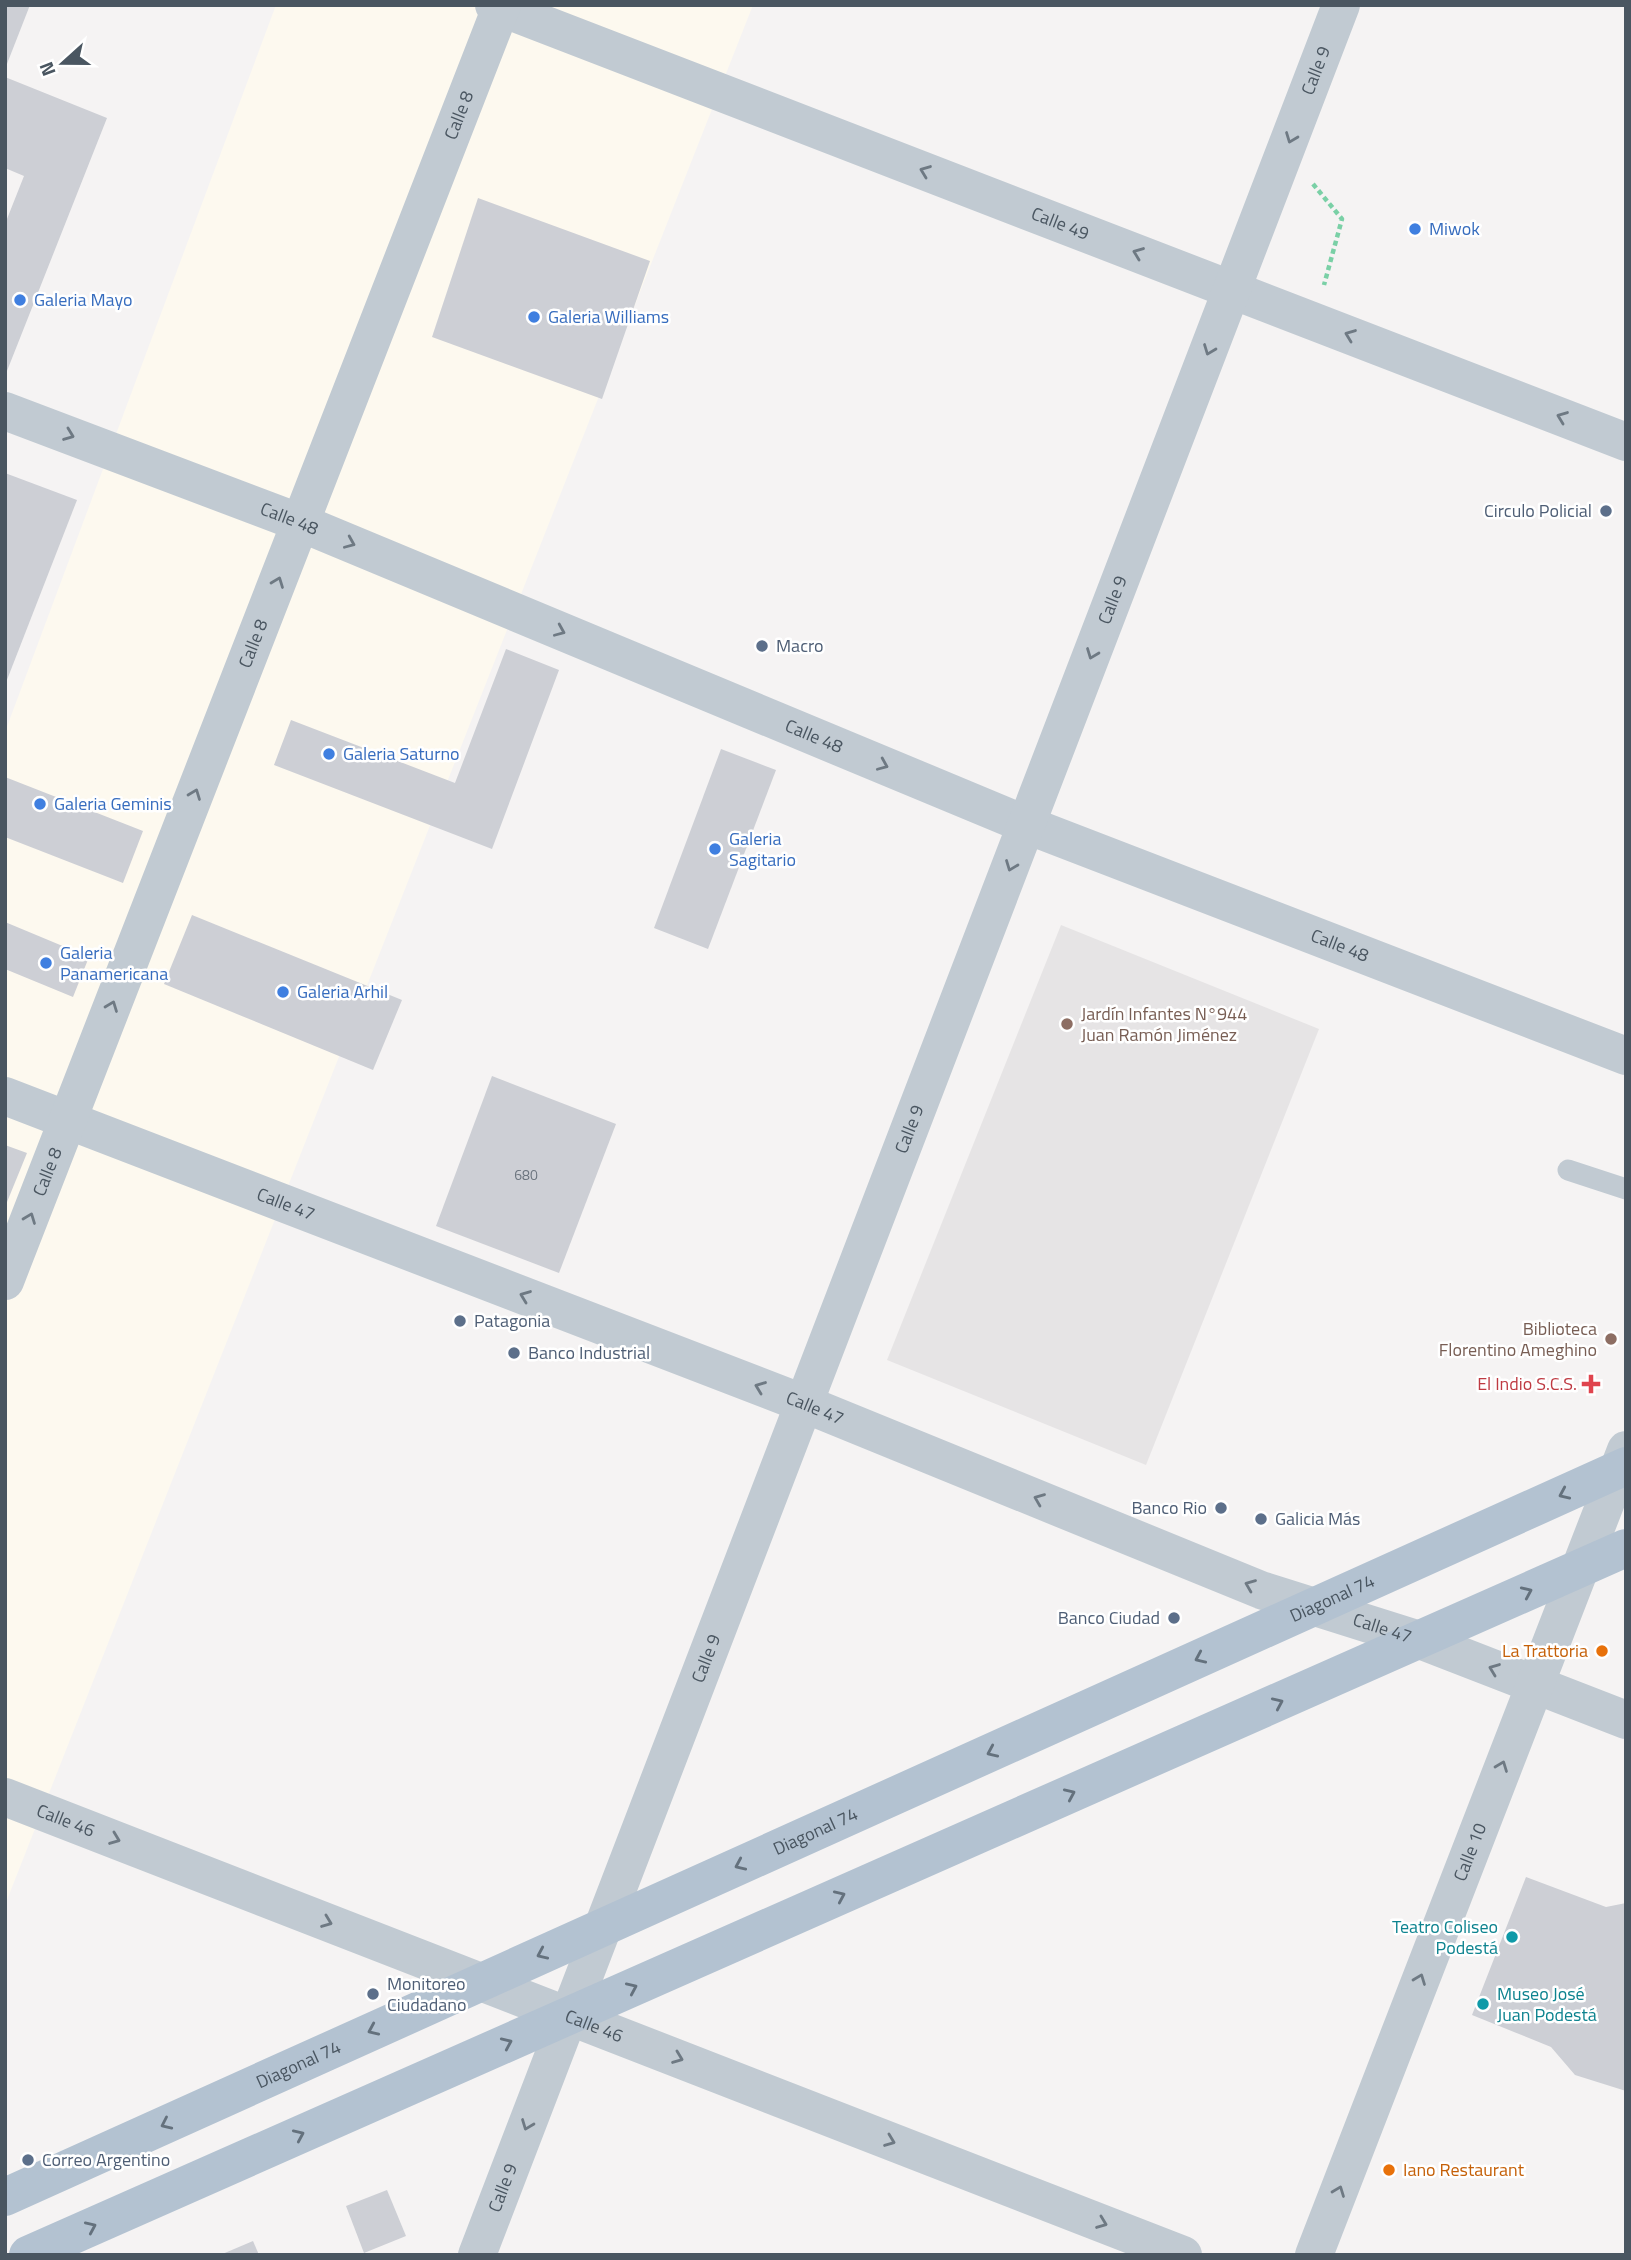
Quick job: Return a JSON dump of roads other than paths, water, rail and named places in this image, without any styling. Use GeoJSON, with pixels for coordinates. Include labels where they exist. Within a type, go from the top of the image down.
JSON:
{"type":"FeatureCollection","features":[{"type":"Feature","properties":{"kind":"main road","name":"Diagonal 74"},"geometry":{"type":"LineString","coordinates":[[5,2197],[1315,1606],[1623,1462]]}},
{"type":"Feature","properties":{"kind":"main road"},"geometry":{"type":"LineString","coordinates":[[28,2255],[1626,1548]]}},
{"type":"Feature","properties":{"kind":"street","name":"Calle 9"},"geometry":{"type":"LineString","coordinates":[[477,2255],[1342,5]]}},
{"type":"Feature","properties":{"kind":"street","name":"Calle 49"},"geometry":{"type":"LineString","coordinates":[[499,6],[1626,442]]}},
{"type":"Feature","properties":{"kind":"street","name":"Calle 8"},"geometry":{"type":"LineString","coordinates":[[5,1281],[301,523],[499,6]]}},
{"type":"Feature","properties":{"kind":"street","name":"Calle 48"},"geometry":{"type":"LineString","coordinates":[[5,411],[301,523],[1027,825],[1626,1056]]}},
{"type":"Feature","properties":{"kind":"street","name":"Calle 47"},"geometry":{"type":"LineString","coordinates":[[5,1096],[804,1404],[1261,1590],[1420,1640],[1626,1720]]}},
{"type":"Feature","properties":{"kind":"street","name":"Calle 10"},"geometry":{"type":"LineString","coordinates":[[1314,2255],[1579,1568],[1623,1462]]}},
{"type":"Feature","properties":{"kind":"street","name":"Calle 46"},"geometry":{"type":"LineString","coordinates":[[5,1797],[1183,2255]]}},
{"type":"Feature","properties":{"kind":"lane"},"geometry":{"type":"LineString","coordinates":[[1568,1170],[1626,1189]]}},
{"type":"Feature","properties":{"kind":"place","name":"Miwok"},"geometry":{"type":"Point","coordinates":[1415,229]}},
{"type":"Feature","properties":{"kind":"place","name":"Galeria Mayo"},"geometry":{"type":"Point","coordinates":[20,300]}},
{"type":"Feature","properties":{"kind":"place","name":"Galeria Williams"},"geometry":{"type":"Point","coordinates":[534,317]}},
{"type":"Feature","properties":{"kind":"place","name":"Circulo Policial"},"geometry":{"type":"Point","coordinates":[1606,511]}},
{"type":"Feature","properties":{"kind":"place","name":"Macro"},"geometry":{"type":"Point","coordinates":[762,646]}},
{"type":"Feature","properties":{"kind":"place","name":"Galeria Saturno"},"geometry":{"type":"Point","coordinates":[329,754]}},
{"type":"Feature","properties":{"kind":"place","name":"Galeria Geminis"},"geometry":{"type":"Point","coordinates":[40,804]}},
{"type":"Feature","properties":{"kind":"place","name":"Galeria Sagitario"},"geometry":{"type":"Point","coordinates":[715,849]}},
{"type":"Feature","properties":{"kind":"place","name":"Galeria Panamericana"},"geometry":{"type":"Point","coordinates":[46,963]}},
{"type":"Feature","properties":{"kind":"place","name":"Galeria Arhil"},"geometry":{"type":"Point","coordinates":[283,992]}},
{"type":"Feature","properties":{"kind":"place","name":"Jardín Infantes N°944 Juan Ramón Jiménez"},"geometry":{"type":"Point","coordinates":[1067,1024]}},
{"type":"Feature","properties":{"kind":"place","name":"Patagonia"},"geometry":{"type":"Point","coordinates":[460,1321]}},
{"type":"Feature","properties":{"kind":"place","name":"Biblioteca Florentino Ameghino"},"geometry":{"type":"Point","coordinates":[1611,1339]}},
{"type":"Feature","properties":{"kind":"place","name":"Banco Industrial"},"geometry":{"type":"Point","coordinates":[514,1353]}},
{"type":"Feature","properties":{"kind":"place","name":"El Indio S.C.S."},"geometry":{"type":"Point","coordinates":[1591,1384]}},
{"type":"Feature","properties":{"kind":"place","name":"Banco Rio"},"geometry":{"type":"Point","coordinates":[1221,1508]}},
{"type":"Feature","properties":{"kind":"place","name":"Galicia Más"},"geometry":{"type":"Point","coordinates":[1261,1519]}},
{"type":"Feature","properties":{"kind":"place","name":"Banco Ciudad"},"geometry":{"type":"Point","coordinates":[1174,1618]}},
{"type":"Feature","properties":{"kind":"place","name":"La Trattoria"},"geometry":{"type":"Point","coordinates":[1602,1651]}},
{"type":"Feature","properties":{"kind":"place","name":"Teatro Coliseo Podestá"},"geometry":{"type":"Point","coordinates":[1512,1937]}},
{"type":"Feature","properties":{"kind":"place","name":"Monitoreo Ciudadano"},"geometry":{"type":"Point","coordinates":[373,1994]}},
{"type":"Feature","properties":{"kind":"place","name":"Museo José Juan Podestá"},"geometry":{"type":"Point","coordinates":[1483,2004]}},
{"type":"Feature","properties":{"kind":"place","name":"Correo Argentino"},"geometry":{"type":"Point","coordinates":[28,2160]}},
{"type":"Feature","properties":{"kind":"place","name":"Iano Restaurant"},"geometry":{"type":"Point","coordinates":[1389,2170]}}]}
